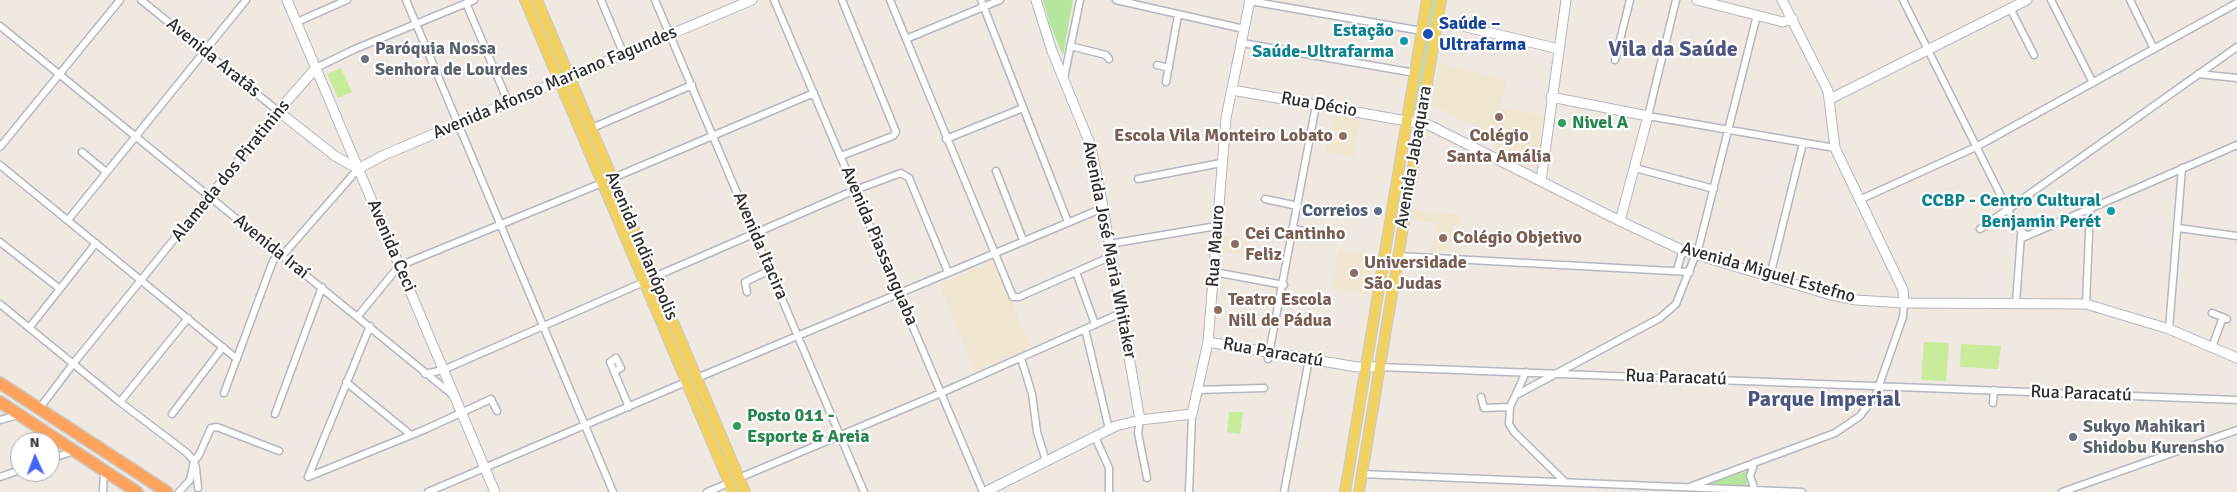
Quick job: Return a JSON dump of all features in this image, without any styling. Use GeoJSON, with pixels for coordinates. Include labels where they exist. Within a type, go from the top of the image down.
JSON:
{"type":"FeatureCollection","features":[{"type":"Feature","properties":{"kind":"highway"},"geometry":{"type":"LineString","coordinates":[[0,383],[166,492]]}},
{"type":"Feature","properties":{"kind":"highway"},"geometry":{"type":"LineString","coordinates":[[0,402],[40,432]]}},
{"type":"Feature","properties":{"kind":"highway"},"geometry":{"type":"LineString","coordinates":[[60,444],[74,451],[132,491]]}},
{"type":"Feature","properties":{"kind":"main road","name":"Avenida Indianópolis"},"geometry":{"type":"LineString","coordinates":[[526,0],[731,487]]}},
{"type":"Feature","properties":{"kind":"main road","name":"Avenida Indianópolis"},"geometry":{"type":"LineString","coordinates":[[538,0],[745,492]]}},
{"type":"Feature","properties":{"kind":"main road","name":"Avenida Jabaquara"},"geometry":{"type":"LineString","coordinates":[[1345,492],[1427,0]]}},
{"type":"Feature","properties":{"kind":"main road","name":"Avenida Jabaquara"},"geometry":{"type":"LineString","coordinates":[[1358,492],[1441,0]]}},
{"type":"Feature","properties":{"kind":"street"},"geometry":{"type":"LineString","coordinates":[[0,147],[120,0]]}},
{"type":"Feature","properties":{"kind":"street","name":"Avenida Aratãs"},"geometry":{"type":"LineString","coordinates":[[141,0],[335,156],[358,168]]}},
{"type":"Feature","properties":{"kind":"street"},"geometry":{"type":"LineString","coordinates":[[68,220],[246,0]]}},
{"type":"Feature","properties":{"kind":"street","name":"Avenida Ceci"},"geometry":{"type":"LineString","coordinates":[[288,0],[495,492]]}},
{"type":"Feature","properties":{"kind":"street"},"geometry":{"type":"LineString","coordinates":[[297,22],[347,0]]}},
{"type":"Feature","properties":{"kind":"street"},"geometry":{"type":"LineString","coordinates":[[406,0],[457,124],[502,224],[613,492]]}},
{"type":"Feature","properties":{"kind":"street","name":"Alameda dos Piratinins"},"geometry":{"type":"LineString","coordinates":[[39,409],[73,364],[278,111],[316,68],[355,48],[474,0]]}},
{"type":"Feature","properties":{"kind":"street"},"geometry":{"type":"LineString","coordinates":[[601,0],[624,55]]}},
{"type":"Feature","properties":{"kind":"street","name":"Avenida Itacira"},"geometry":{"type":"LineString","coordinates":[[655,0],[864,492]]}},
{"type":"Feature","properties":{"kind":"street","name":"Avenida Afonso Mariano Fagundes"},"geometry":{"type":"LineString","coordinates":[[358,168],[457,124],[509,104],[752,0]]}},
{"type":"Feature","properties":{"kind":"street","name":"Avenida Piassanguaba"},"geometry":{"type":"LineString","coordinates":[[774,0],[984,492]]}},
{"type":"Feature","properties":{"kind":"street"},"geometry":{"type":"LineString","coordinates":[[841,156],[893,136],[896,132],[842,0]]}},
{"type":"Feature","properties":{"kind":"street"},"geometry":{"type":"LineString","coordinates":[[890,0],[1011,293],[1016,297],[1112,256]]}},
{"type":"Feature","properties":{"kind":"street"},"geometry":{"type":"LineString","coordinates":[[981,0],[1068,222]]}},
{"type":"Feature","properties":{"kind":"street"},"geometry":{"type":"LineString","coordinates":[[906,40],[1000,0]]}},
{"type":"Feature","properties":{"kind":"street","name":"Avenida José Maria Whitaker"},"geometry":{"type":"LineString","coordinates":[[1036,0],[1064,79],[1090,144],[1112,256],[1140,420],[1138,432],[1147,478]]}},
{"type":"Feature","properties":{"kind":"street"},"geometry":{"type":"LineString","coordinates":[[1064,79],[1080,0]]}},
{"type":"Feature","properties":{"kind":"street"},"geometry":{"type":"LineString","coordinates":[[1116,0],[1244,29]]}},
{"type":"Feature","properties":{"kind":"street"},"geometry":{"type":"LineString","coordinates":[[1250,0],[1422,31]]}},
{"type":"Feature","properties":{"kind":"street","name":"Rua Mauro"},"geometry":{"type":"LineString","coordinates":[[1190,492],[1192,414],[1208,342],[1221,164],[1232,90],[1250,0]]}},
{"type":"Feature","properties":{"kind":"street"},"geometry":{"type":"LineString","coordinates":[[1540,181],[1566,0]]}},
{"type":"Feature","properties":{"kind":"street"},"geometry":{"type":"LineString","coordinates":[[1616,60],[1630,0]]}},
{"type":"Feature","properties":{"kind":"street"},"geometry":{"type":"LineString","coordinates":[[1620,221],[1635,168],[1676,0]]}},
{"type":"Feature","properties":{"kind":"street"},"geometry":{"type":"LineString","coordinates":[[1697,0],[1784,22],[1793,19]]}},
{"type":"Feature","properties":{"kind":"street"},"geometry":{"type":"LineString","coordinates":[[1689,488],[1845,428],[1866,410],[1878,386],[1903,317],[1904,303],[1902,290],[1835,148],[1830,99],[1822,77],[1783,0]]}},
{"type":"Feature","properties":{"kind":"street"},"geometry":{"type":"LineString","coordinates":[[1903,0],[2008,210],[2023,235],[2016,303]]}},
{"type":"Feature","properties":{"kind":"street"},"geometry":{"type":"LineString","coordinates":[[1830,99],[2026,0]]}},
{"type":"Feature","properties":{"kind":"street"},"geometry":{"type":"LineString","coordinates":[[2051,0],[2092,84]]}},
{"type":"Feature","properties":{"kind":"street"},"geometry":{"type":"LineString","coordinates":[[2130,0],[2154,48]]}},
{"type":"Feature","properties":{"kind":"street"},"geometry":{"type":"LineString","coordinates":[[1859,200],[1976,147],[2237,3]]}},
{"type":"Feature","properties":{"kind":"street"},"geometry":{"type":"LineString","coordinates":[[466,4],[509,104]]}},
{"type":"Feature","properties":{"kind":"street"},"geometry":{"type":"LineString","coordinates":[[2010,8],[2034,55]]}},
{"type":"Feature","properties":{"kind":"street"},"geometry":{"type":"LineString","coordinates":[[1166,82],[1178,15]]}},
{"type":"Feature","properties":{"kind":"street"},"geometry":{"type":"LineString","coordinates":[[1518,394],[1668,312],[1676,304],[1696,255],[1757,15]]}},
{"type":"Feature","properties":{"kind":"street"},"geometry":{"type":"LineString","coordinates":[[1437,20],[1559,49]]}},
{"type":"Feature","properties":{"kind":"street","name":"Avenida Iraí"},"geometry":{"type":"LineString","coordinates":[[0,26],[455,397]]}},
{"type":"Feature","properties":{"kind":"street"},"geometry":{"type":"LineString","coordinates":[[1242,44],[1415,73]]}},
{"type":"Feature","properties":{"kind":"street"},"geometry":{"type":"LineString","coordinates":[[1070,46],[1104,54],[1109,59]]}},
{"type":"Feature","properties":{"kind":"street"},"geometry":{"type":"LineString","coordinates":[[1980,229],[2237,47]]}},
{"type":"Feature","properties":{"kind":"street"},"geometry":{"type":"LineString","coordinates":[[1157,65],[1169,68]]}},
{"type":"Feature","properties":{"kind":"street"},"geometry":{"type":"LineString","coordinates":[[2198,74],[2237,78]]}},
{"type":"Feature","properties":{"kind":"street"},"geometry":{"type":"LineString","coordinates":[[592,128],[692,85]]}},
{"type":"Feature","properties":{"kind":"street","name":"Rua Décio"},"geometry":{"type":"LineString","coordinates":[[1232,90],[1407,121]]}},
{"type":"Feature","properties":{"kind":"street"},"geometry":{"type":"LineString","coordinates":[[613,178],[814,93]]}},
{"type":"Feature","properties":{"kind":"street"},"geometry":{"type":"LineString","coordinates":[[1552,97],[1648,116],[1835,148]]}},
{"type":"Feature","properties":{"kind":"street"},"geometry":{"type":"LineString","coordinates":[[1269,356],[1284,285],[1316,105]]}},
{"type":"Feature","properties":{"kind":"street"},"geometry":{"type":"LineString","coordinates":[[946,139],[1023,108]]}},
{"type":"Feature","properties":{"kind":"street","name":"Avenida Miguel Estefno"},"geometry":{"type":"LineString","coordinates":[[1407,121],[1429,125],[1684,251],[1845,298],[1904,303],[2086,304],[2169,329],[2237,358]]}},
{"type":"Feature","properties":{"kind":"street"},"geometry":{"type":"LineString","coordinates":[[1770,276],[1803,143]]}},
{"type":"Feature","properties":{"kind":"street"},"geometry":{"type":"LineString","coordinates":[[2023,235],[2090,210],[2237,145]]}},
{"type":"Feature","properties":{"kind":"street"},"geometry":{"type":"LineString","coordinates":[[82,152],[106,172]]}},
{"type":"Feature","properties":{"kind":"street"},"geometry":{"type":"LineString","coordinates":[[1138,179],[1221,164]]}},
{"type":"Feature","properties":{"kind":"street"},"geometry":{"type":"LineString","coordinates":[[0,165],[237,359]]}},
{"type":"Feature","properties":{"kind":"street"},"geometry":{"type":"LineString","coordinates":[[224,393],[273,261],[358,168]]}},
{"type":"Feature","properties":{"kind":"street"},"geometry":{"type":"LineString","coordinates":[[1635,168],[1714,189]]}},
{"type":"Feature","properties":{"kind":"street"},"geometry":{"type":"LineString","coordinates":[[2169,329],[2182,168]]}},
{"type":"Feature","properties":{"kind":"street"},"geometry":{"type":"LineString","coordinates":[[996,170],[1023,240]]}},
{"type":"Feature","properties":{"kind":"street"},"geometry":{"type":"LineString","coordinates":[[654,277],[855,190],[898,174],[908,176],[948,272]]}},
{"type":"Feature","properties":{"kind":"street"},"geometry":{"type":"LineString","coordinates":[[358,316],[399,266],[602,183]]}},
{"type":"Feature","properties":{"kind":"street"},"geometry":{"type":"LineString","coordinates":[[1265,199],[1298,206]]}},
{"type":"Feature","properties":{"kind":"street"},"geometry":{"type":"LineString","coordinates":[[696,378],[1103,208]]}},
{"type":"Feature","properties":{"kind":"street"},"geometry":{"type":"LineString","coordinates":[[2086,304],[2090,210]]}},
{"type":"Feature","properties":{"kind":"street"},"geometry":{"type":"LineString","coordinates":[[1109,244],[1217,226]]}},
{"type":"Feature","properties":{"kind":"street"},"geometry":{"type":"LineString","coordinates":[[2178,228],[2237,236]]}},
{"type":"Feature","properties":{"kind":"street"},"geometry":{"type":"LineString","coordinates":[[1294,229],[1326,236]]}},
{"type":"Feature","properties":{"kind":"street"},"geometry":{"type":"LineString","coordinates":[[0,242],[60,289]]}},
{"type":"Feature","properties":{"kind":"street"},"geometry":{"type":"LineString","coordinates":[[29,328],[96,244]]}},
{"type":"Feature","properties":{"kind":"street"},"geometry":{"type":"LineString","coordinates":[[1678,270],[1680,256],[1684,251]]}},
{"type":"Feature","properties":{"kind":"street"},"geometry":{"type":"LineString","coordinates":[[1398,256],[1690,272]]}},
{"type":"Feature","properties":{"kind":"street"},"geometry":{"type":"LineString","coordinates":[[746,292],[745,282],[770,270]]}},
{"type":"Feature","properties":{"kind":"street"},"geometry":{"type":"LineString","coordinates":[[1076,272],[1095,324]]}},
{"type":"Feature","properties":{"kind":"street"},"geometry":{"type":"LineString","coordinates":[[1214,272],[1284,285]]}},
{"type":"Feature","properties":{"kind":"street"},"geometry":{"type":"LineString","coordinates":[[425,374],[443,370],[542,324],[644,282]]}},
{"type":"Feature","properties":{"kind":"street"},"geometry":{"type":"LineString","coordinates":[[275,414],[322,288]]}},
{"type":"Feature","properties":{"kind":"street"},"geometry":{"type":"LineString","coordinates":[[0,304],[120,402],[188,453],[194,461],[199,490]]}},
{"type":"Feature","properties":{"kind":"street"},"geometry":{"type":"LineString","coordinates":[[739,478],[941,393],[1121,313]]}},
{"type":"Feature","properties":{"kind":"street"},"geometry":{"type":"LineString","coordinates":[[2212,313],[2225,318],[2212,347]]}},
{"type":"Feature","properties":{"kind":"street"},"geometry":{"type":"LineString","coordinates":[[120,402],[188,318]]}},
{"type":"Feature","properties":{"kind":"street"},"geometry":{"type":"LineString","coordinates":[[370,326],[308,477],[411,436],[492,399],[497,411]]}},
{"type":"Feature","properties":{"kind":"street"},"geometry":{"type":"LineString","coordinates":[[1085,329],[1109,429]]}},
{"type":"Feature","properties":{"kind":"street","name":"Rua Paracatú"},"geometry":{"type":"LineString","coordinates":[[1208,342],[1269,356],[1309,359],[1366,367],[2237,400]]}},
{"type":"Feature","properties":{"kind":"street"},"geometry":{"type":"LineString","coordinates":[[172,414],[223,347]]}},
{"type":"Feature","properties":{"kind":"street"},"geometry":{"type":"LineString","coordinates":[[1021,358],[1032,394],[1037,432],[1046,461]]}},
{"type":"Feature","properties":{"kind":"street"},"geometry":{"type":"LineString","coordinates":[[1284,492],[1309,359]]}},
{"type":"Feature","properties":{"kind":"street"},"geometry":{"type":"LineString","coordinates":[[614,372],[629,407]]}},
{"type":"Feature","properties":{"kind":"street"},"geometry":{"type":"LineString","coordinates":[[1526,372],[1518,394],[1510,407],[1508,419],[1514,432],[1565,482]]}},
{"type":"Feature","properties":{"kind":"street"},"geometry":{"type":"LineString","coordinates":[[346,382],[411,436]]}},
{"type":"Feature","properties":{"kind":"street"},"geometry":{"type":"LineString","coordinates":[[428,492],[686,382]]}},
{"type":"Feature","properties":{"kind":"street"},"geometry":{"type":"LineString","coordinates":[[1196,390],[1264,388]]}},
{"type":"Feature","properties":{"kind":"street"},"geometry":{"type":"LineString","coordinates":[[1993,402],[1994,390]]}},
{"type":"Feature","properties":{"kind":"street"},"geometry":{"type":"LineString","coordinates":[[1481,397],[1484,408],[1510,407]]}},
{"type":"Feature","properties":{"kind":"street"},"geometry":{"type":"LineString","coordinates":[[0,420],[18,414]]}},
{"type":"Feature","properties":{"kind":"street"},"geometry":{"type":"LineString","coordinates":[[984,492],[1109,429],[1140,420],[1192,414]]}},
{"type":"Feature","properties":{"kind":"street"},"geometry":{"type":"LineString","coordinates":[[179,492],[191,477],[194,461],[202,448],[208,431],[214,427],[279,451]]}},
{"type":"Feature","properties":{"kind":"street"},"geometry":{"type":"LineString","coordinates":[[2062,492],[2237,430]]}},
{"type":"Feature","properties":{"kind":"street"},"geometry":{"type":"LineString","coordinates":[[1095,437],[1109,468],[1109,492]]}},
{"type":"Feature","properties":{"kind":"street"},"geometry":{"type":"LineString","coordinates":[[60,456],[74,451]]}},
{"type":"Feature","properties":{"kind":"street"},"geometry":{"type":"LineString","coordinates":[[1755,462],[1750,476],[1755,490]]}},
{"type":"Feature","properties":{"kind":"street"},"geometry":{"type":"LineString","coordinates":[[103,492],[104,471]]}},
{"type":"Feature","properties":{"kind":"street"},"geometry":{"type":"LineString","coordinates":[[1361,474],[1709,490],[1802,492]]}},
{"type":"Feature","properties":{"kind":"street"},"geometry":{"type":"LineString","coordinates":[[186,484],[199,490]]}},
{"type":"Feature","properties":{"kind":"street"},"geometry":{"type":"LineString","coordinates":[[707,492],[731,487]]}},
{"type":"Feature","properties":{"kind":"shaded area","name":"Colégio Santa Amália"},"geometry":{"type":"Polygon","coordinates":[[[1439,63],[1506,80],[1500,108],[1543,115],[1536,169],[1494,149],[1499,139],[1432,105],[1439,63]]]}},
{"type":"Feature","properties":{"kind":"shaded area","name":"Escola Vila Monteiro Lobato"},"geometry":{"type":"Polygon","coordinates":[[[1332,115],[1360,120],[1354,157],[1326,152],[1332,115]]]}},
{"type":"Feature","properties":{"kind":"shaded area","name":"Colégio Objetivo"},"geometry":{"type":"Polygon","coordinates":[[[1414,209],[1461,215],[1459,226],[1455,225],[1450,251],[1431,250],[1436,223],[1412,220],[1414,209]]]}},
{"type":"Feature","properties":{"kind":"shaded area","name":"Cei Cantinho Feliz"},"geometry":{"type":"Polygon","coordinates":[[[1222,235],[1249,239],[1247,255],[1221,252],[1222,235]]]}},
{"type":"Feature","properties":{"kind":"shaded area","name":"Universidade São Judas"},"geometry":{"type":"Polygon","coordinates":[[[1339,249],[1376,256],[1369,295],[1332,288],[1339,249]]]}},
{"type":"Feature","properties":{"kind":"shaded area"},"geometry":{"type":"Polygon","coordinates":[[[994,261],[1031,347],[975,371],[939,284],[994,261]]]}},
{"type":"Feature","properties":{"kind":"green space"},"geometry":{"type":"Polygon","coordinates":[[[1043,0],[1073,0],[1063,55],[1050,25],[1043,0]]]}},
{"type":"Feature","properties":{"kind":"green space"},"geometry":{"type":"Polygon","coordinates":[[[1432,0],[1435,0],[1417,111],[1414,111],[1432,0]]]}},
{"type":"Feature","properties":{"kind":"green space"},"geometry":{"type":"Polygon","coordinates":[[[341,68],[352,92],[338,98],[327,74],[341,68]]]}},
{"type":"Feature","properties":{"kind":"green space"},"geometry":{"type":"Polygon","coordinates":[[[1924,342],[1949,343],[1946,381],[1921,380],[1924,342]]]}},
{"type":"Feature","properties":{"kind":"green space"},"geometry":{"type":"Polygon","coordinates":[[[1961,344],[2001,346],[1998,369],[1960,367],[1961,344]]]}},
{"type":"Feature","properties":{"kind":"green space"},"geometry":{"type":"Polygon","coordinates":[[[1229,412],[1243,412],[1240,434],[1227,432],[1229,412]]]}},
{"type":"Feature","properties":{"kind":"green space"},"geometry":{"type":"Polygon","coordinates":[[[1747,471],[1747,486],[1703,486],[1747,471]]]}},
{"type":"Feature","properties":{"kind":"place","name":"Saúde – Ultrafarma"},"geometry":{"type":"Point","coordinates":[1428,34]}},
{"type":"Feature","properties":{"kind":"place","name":"Estação Saúde-Ultrafarma"},"geometry":{"type":"Point","coordinates":[1404,41]}},
{"type":"Feature","properties":{"kind":"place","name":"Paróquia Nossa Senhora de Lourdes"},"geometry":{"type":"Point","coordinates":[365,59]}},
{"type":"Feature","properties":{"kind":"place","name":"Colégio Santa Amália"},"geometry":{"type":"Point","coordinates":[1499,117]}},
{"type":"Feature","properties":{"kind":"place","name":"Nivel A"},"geometry":{"type":"Point","coordinates":[1562,123]}},
{"type":"Feature","properties":{"kind":"place","name":"Escola Vila Monteiro Lobato"},"geometry":{"type":"Point","coordinates":[1343,136]}},
{"type":"Feature","properties":{"kind":"place","name":"Correios"},"geometry":{"type":"Point","coordinates":[1378,211]}},
{"type":"Feature","properties":{"kind":"place","name":"CCBP - Centro Cultural Benjamin Perét"},"geometry":{"type":"Point","coordinates":[2111,211]}},
{"type":"Feature","properties":{"kind":"place","name":"Colégio Objetivo"},"geometry":{"type":"Point","coordinates":[1443,238]}},
{"type":"Feature","properties":{"kind":"place","name":"Cei Cantinho Feliz"},"geometry":{"type":"Point","coordinates":[1235,244]}},
{"type":"Feature","properties":{"kind":"place","name":"Universidade São Judas"},"geometry":{"type":"Point","coordinates":[1354,273]}},
{"type":"Feature","properties":{"kind":"place","name":"Teatro Escola Nill de Pádua"},"geometry":{"type":"Point","coordinates":[1218,310]}},
{"type":"Feature","properties":{"kind":"place","name":"Posto 011 - Esporte & Areia"},"geometry":{"type":"Point","coordinates":[737,426]}},
{"type":"Feature","properties":{"kind":"place","name":"Sukyo Mahikari Shidobu Kurensho"},"geometry":{"type":"Point","coordinates":[2073,437]}},
{"type":"Feature","properties":{"kind":"district","name":"Vila da Saúde"},"geometry":{"type":"Point","coordinates":[1673,50]}},
{"type":"Feature","properties":{"kind":"district","name":"Parque Imperial"},"geometry":{"type":"Point","coordinates":[1824,400]}}]}
